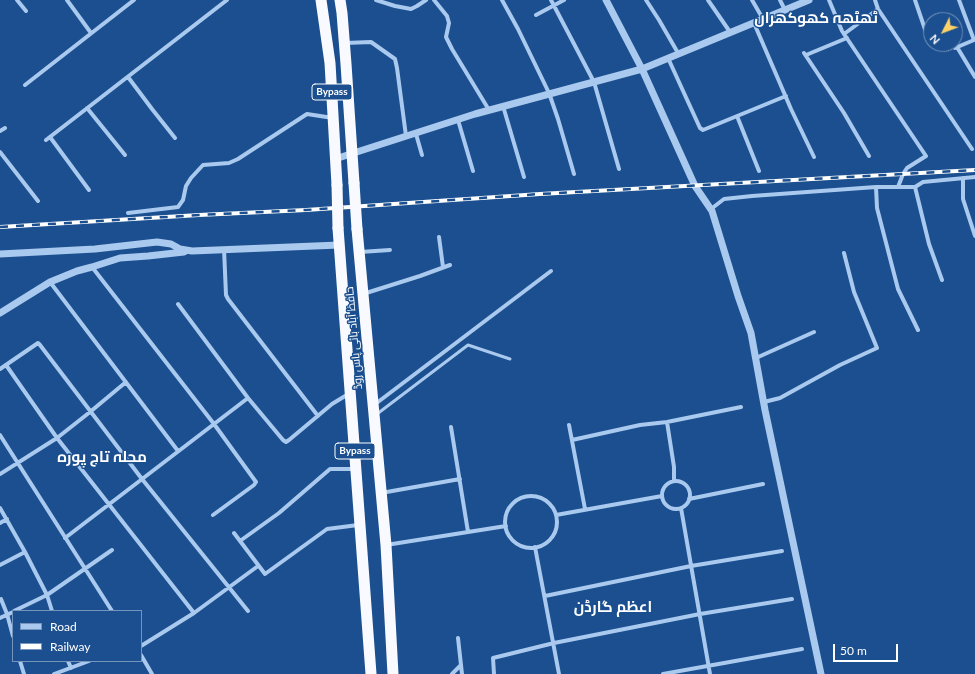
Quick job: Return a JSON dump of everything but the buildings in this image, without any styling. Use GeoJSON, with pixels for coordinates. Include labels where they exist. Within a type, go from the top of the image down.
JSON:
{"type":"FeatureCollection","features":[{"type":"Feature","properties":{"kind":"highway","name":"حافظ آباد بائی پاس روڈ"},"geometry":{"type":"LineString","coordinates":[[321,0],[330,63],[336,159],[339,245],[371,674]]}},
{"type":"Feature","properties":{"kind":"highway","name":"حافظ آباد بائی پاس روڈ"},"geometry":{"type":"LineString","coordinates":[[341,1],[359,252],[386,545],[393,674]]}},
{"type":"Feature","properties":{"kind":"street"},"geometry":{"type":"LineString","coordinates":[[17,0],[26,11]]}},
{"type":"Feature","properties":{"kind":"street"},"geometry":{"type":"LineString","coordinates":[[67,0],[91,33]]}},
{"type":"Feature","properties":{"kind":"street"},"geometry":{"type":"LineString","coordinates":[[25,85],[91,33],[127,2],[134,0]]}},
{"type":"Feature","properties":{"kind":"street"},"geometry":{"type":"LineString","coordinates":[[89,190],[48,138],[227,0]]}},
{"type":"Feature","properties":{"kind":"street"},"geometry":{"type":"LineString","coordinates":[[376,0],[411,9],[426,0]]}},
{"type":"Feature","properties":{"kind":"street"},"geometry":{"type":"LineString","coordinates":[[434,0],[446,16],[449,23],[446,37],[489,110]]}},
{"type":"Feature","properties":{"kind":"street"},"geometry":{"type":"LineString","coordinates":[[502,0],[518,29],[549,94],[558,118],[574,174]]}},
{"type":"Feature","properties":{"kind":"street"},"geometry":{"type":"LineString","coordinates":[[551,0],[594,82],[619,169]]}},
{"type":"Feature","properties":{"kind":"street"},"geometry":{"type":"LineString","coordinates":[[536,15],[564,0]]}},
{"type":"Feature","properties":{"kind":"street"},"geometry":{"type":"LineString","coordinates":[[606,0],[642,69],[695,186],[710,209],[751,333],[821,674]]}},
{"type":"Feature","properties":{"kind":"street"},"geometry":{"type":"LineString","coordinates":[[646,0],[678,53]]}},
{"type":"Feature","properties":{"kind":"street"},"geometry":{"type":"LineString","coordinates":[[708,0],[730,32]]}},
{"type":"Feature","properties":{"kind":"street"},"geometry":{"type":"LineString","coordinates":[[752,0],[763,19]]}},
{"type":"Feature","properties":{"kind":"street"},"geometry":{"type":"LineString","coordinates":[[780,0],[785,10]]}},
{"type":"Feature","properties":{"kind":"street"},"geometry":{"type":"LineString","coordinates":[[336,159],[489,110],[642,69],[809,0]]}},
{"type":"Feature","properties":{"kind":"street"},"geometry":{"type":"LineString","coordinates":[[830,0],[844,34],[926,156],[907,168],[898,187]]}},
{"type":"Feature","properties":{"kind":"street"},"geometry":{"type":"LineString","coordinates":[[875,0],[878,9],[972,149]]}},
{"type":"Feature","properties":{"kind":"street"},"geometry":{"type":"LineString","coordinates":[[915,0],[923,23]]}},
{"type":"Feature","properties":{"kind":"street"},"geometry":{"type":"LineString","coordinates":[[959,0],[974,40],[956,48],[975,77]]}},
{"type":"Feature","properties":{"kind":"street"},"geometry":{"type":"LineString","coordinates":[[844,34],[878,9]]}},
{"type":"Feature","properties":{"kind":"street"},"geometry":{"type":"LineString","coordinates":[[754,23],[814,158]]}},
{"type":"Feature","properties":{"kind":"street"},"geometry":{"type":"LineString","coordinates":[[847,38],[805,54],[844,113],[869,156]]}},
{"type":"Feature","properties":{"kind":"street"},"geometry":{"type":"LineString","coordinates":[[344,43],[371,42],[395,59],[406,137]]}},
{"type":"Feature","properties":{"kind":"street"},"geometry":{"type":"LineString","coordinates":[[668,58],[700,128],[703,130],[786,96]]}},
{"type":"Feature","properties":{"kind":"street"},"geometry":{"type":"LineString","coordinates":[[128,77],[175,138]]}},
{"type":"Feature","properties":{"kind":"street"},"geometry":{"type":"LineString","coordinates":[[503,106],[524,177]]}},
{"type":"Feature","properties":{"kind":"street"},"geometry":{"type":"LineString","coordinates":[[87,108],[125,155]]}},
{"type":"Feature","properties":{"kind":"street"},"geometry":{"type":"LineString","coordinates":[[128,213],[178,207],[183,200],[186,186],[191,178],[203,166],[229,163],[238,159],[307,114],[333,118]]}},
{"type":"Feature","properties":{"kind":"street"},"geometry":{"type":"LineString","coordinates":[[737,116],[759,171]]}},
{"type":"Feature","properties":{"kind":"street"},"geometry":{"type":"LineString","coordinates":[[458,120],[473,171]]}},
{"type":"Feature","properties":{"kind":"street"},"geometry":{"type":"LineString","coordinates":[[0,131],[5,128]]}},
{"type":"Feature","properties":{"kind":"street"},"geometry":{"type":"LineString","coordinates":[[416,134],[422,155]]}},
{"type":"Feature","properties":{"kind":"street"},"geometry":{"type":"LineString","coordinates":[[0,152],[38,201]]}},
{"type":"Feature","properties":{"kind":"street"},"geometry":{"type":"LineString","coordinates":[[710,209],[724,199],[876,187],[915,186],[923,182],[975,177]]}},
{"type":"Feature","properties":{"kind":"street"},"geometry":{"type":"LineString","coordinates":[[963,178],[963,198],[975,236]]}},
{"type":"Feature","properties":{"kind":"street"},"geometry":{"type":"LineString","coordinates":[[915,186],[929,244],[942,280]]}},
{"type":"Feature","properties":{"kind":"street"},"geometry":{"type":"LineString","coordinates":[[876,187],[877,208],[898,289],[918,330]]}},
{"type":"Feature","properties":{"kind":"street"},"geometry":{"type":"LineString","coordinates":[[439,237],[443,267]]}},
{"type":"Feature","properties":{"kind":"street"},"geometry":{"type":"LineString","coordinates":[[0,254],[95,249],[157,242],[171,244],[180,250],[192,251]]}},
{"type":"Feature","properties":{"kind":"street"},"geometry":{"type":"LineString","coordinates":[[0,313],[50,282],[76,271],[120,258],[224,249],[339,245]]}},
{"type":"Feature","properties":{"kind":"street"},"geometry":{"type":"LineString","coordinates":[[224,249],[226,295],[228,299],[318,416]]}},
{"type":"Feature","properties":{"kind":"street"},"geometry":{"type":"LineString","coordinates":[[359,252],[390,250]]}},
{"type":"Feature","properties":{"kind":"street"},"geometry":{"type":"LineString","coordinates":[[764,402],[780,398],[840,365],[877,348],[854,292],[844,253]]}},
{"type":"Feature","properties":{"kind":"street"},"geometry":{"type":"LineString","coordinates":[[363,294],[450,264]]}},
{"type":"Feature","properties":{"kind":"street"},"geometry":{"type":"LineString","coordinates":[[92,267],[214,424],[256,482],[213,515]]}},
{"type":"Feature","properties":{"kind":"street"},"geometry":{"type":"LineString","coordinates":[[373,411],[551,271]]}},
{"type":"Feature","properties":{"kind":"street"},"geometry":{"type":"LineString","coordinates":[[50,282],[178,451]]}},
{"type":"Feature","properties":{"kind":"street"},"geometry":{"type":"LineString","coordinates":[[178,304],[248,398],[286,442],[332,404],[350,393]]}},
{"type":"Feature","properties":{"kind":"street"},"geometry":{"type":"LineString","coordinates":[[756,358],[814,332]]}},
{"type":"Feature","properties":{"kind":"street"},"geometry":{"type":"LineString","coordinates":[[0,369],[38,343],[142,479],[248,611]]}},
{"type":"Feature","properties":{"kind":"street"},"geometry":{"type":"LineString","coordinates":[[6,365],[57,438],[194,613]]}},
{"type":"Feature","properties":{"kind":"street"},"geometry":{"type":"LineString","coordinates":[[0,474],[57,438],[126,382]]}},
{"type":"Feature","properties":{"kind":"street"},"geometry":{"type":"LineString","coordinates":[[65,538],[248,398]]}},
{"type":"Feature","properties":{"kind":"street"},"geometry":{"type":"LineString","coordinates":[[572,440],[640,425],[667,422],[741,407]]}},
{"type":"Feature","properties":{"kind":"street"},"geometry":{"type":"LineString","coordinates":[[667,422],[674,467],[674,482]]}},
{"type":"Feature","properties":{"kind":"street"},"geometry":{"type":"LineString","coordinates":[[569,425],[585,509]]}},
{"type":"Feature","properties":{"kind":"street"},"geometry":{"type":"LineString","coordinates":[[451,427],[468,532]]}},
{"type":"Feature","properties":{"kind":"street"},"geometry":{"type":"LineString","coordinates":[[0,435],[111,610]]}},
{"type":"Feature","properties":{"kind":"street"},"geometry":{"type":"LineString","coordinates":[[240,541],[279,513],[330,469],[356,469]]}},
{"type":"Feature","properties":{"kind":"street"},"geometry":{"type":"LineString","coordinates":[[381,494],[460,479]]}},
{"type":"Feature","properties":{"kind":"street"},"geometry":{"type":"LineString","coordinates":[[674,482],[680,482],[687,486],[689,490],[688,503],[681,508],[672,508],[663,500],[662,496],[664,488],[667,484],[674,482]]}},
{"type":"Feature","properties":{"kind":"street"},"geometry":{"type":"LineString","coordinates":[[689,499],[763,484]]}},
{"type":"Feature","properties":{"kind":"street"},"geometry":{"type":"LineString","coordinates":[[527,496],[537,497],[546,501],[553,508],[556,515],[556,528],[552,537],[545,544],[536,547],[525,547],[516,542],[510,535],[506,526],[506,516],[510,506],[527,496]]}},
{"type":"Feature","properties":{"kind":"street"},"geometry":{"type":"LineString","coordinates":[[556,515],[662,496]]}},
{"type":"Feature","properties":{"kind":"street"},"geometry":{"type":"LineString","coordinates":[[0,508],[47,595],[52,610]]}},
{"type":"Feature","properties":{"kind":"street"},"geometry":{"type":"LineString","coordinates":[[681,508],[710,674]]}},
{"type":"Feature","properties":{"kind":"street"},"geometry":{"type":"LineString","coordinates":[[0,523],[7,520]]}},
{"type":"Feature","properties":{"kind":"street"},"geometry":{"type":"LineString","coordinates":[[234,533],[265,574],[327,529],[360,525]]}},
{"type":"Feature","properties":{"kind":"street"},"geometry":{"type":"LineString","coordinates":[[386,545],[506,526]]}},
{"type":"Feature","properties":{"kind":"street"},"geometry":{"type":"LineString","coordinates":[[536,547],[559,674]]}},
{"type":"Feature","properties":{"kind":"street"},"geometry":{"type":"LineString","coordinates":[[16,610],[47,595],[112,550]]}},
{"type":"Feature","properties":{"kind":"street"},"geometry":{"type":"LineString","coordinates":[[544,596],[691,566],[782,551]]}},
{"type":"Feature","properties":{"kind":"street"},"geometry":{"type":"LineString","coordinates":[[0,565],[25,552]]}},
{"type":"Feature","properties":{"kind":"street"},"geometry":{"type":"LineString","coordinates":[[142,645],[194,613],[258,566]]}},
{"type":"Feature","properties":{"kind":"street"},"geometry":{"type":"LineString","coordinates":[[494,674],[493,658],[554,643],[700,614],[792,599]]}},
{"type":"Feature","properties":{"kind":"street"},"geometry":{"type":"LineString","coordinates":[[1,600],[12,632]]}},
{"type":"Feature","properties":{"kind":"street"},"geometry":{"type":"LineString","coordinates":[[0,618],[12,612]]}},
{"type":"Feature","properties":{"kind":"street"},"geometry":{"type":"LineString","coordinates":[[458,638],[462,674]]}},
{"type":"Feature","properties":{"kind":"street"},"geometry":{"type":"LineString","coordinates":[[663,674],[802,649]]}},
{"type":"Feature","properties":{"kind":"street"},"geometry":{"type":"LineString","coordinates":[[142,656],[152,674]]}},
{"type":"Feature","properties":{"kind":"street"},"geometry":{"type":"LineString","coordinates":[[20,662],[24,674]]}},
{"type":"Feature","properties":{"kind":"street"},"geometry":{"type":"LineString","coordinates":[[68,662],[71,668]]}},
{"type":"Feature","properties":{"kind":"street"},"geometry":{"type":"LineString","coordinates":[[54,674],[86,662]]}},
{"type":"Feature","properties":{"kind":"street"},"geometry":{"type":"LineString","coordinates":[[452,674],[461,665]]}},
{"type":"Feature","properties":{"kind":"lane"},"geometry":{"type":"LineString","coordinates":[[373,411],[468,346],[510,359]]}},
{"type":"Feature","properties":{"kind":"railway"},"geometry":{"type":"LineString","coordinates":[[0,227],[306,210],[540,194],[975,170]]}},
{"type":"Feature","properties":{"kind":"district","name":"ٹھٹھہ کھوکھراں"},"geometry":{"type":"Point","coordinates":[816,18]}},
{"type":"Feature","properties":{"kind":"district","name":"محلہ تاج پورہ"},"geometry":{"type":"Point","coordinates":[102,457]}},
{"type":"Feature","properties":{"kind":"district","name":"اعظم گارڈن"},"geometry":{"type":"Point","coordinates":[613,607]}}]}
